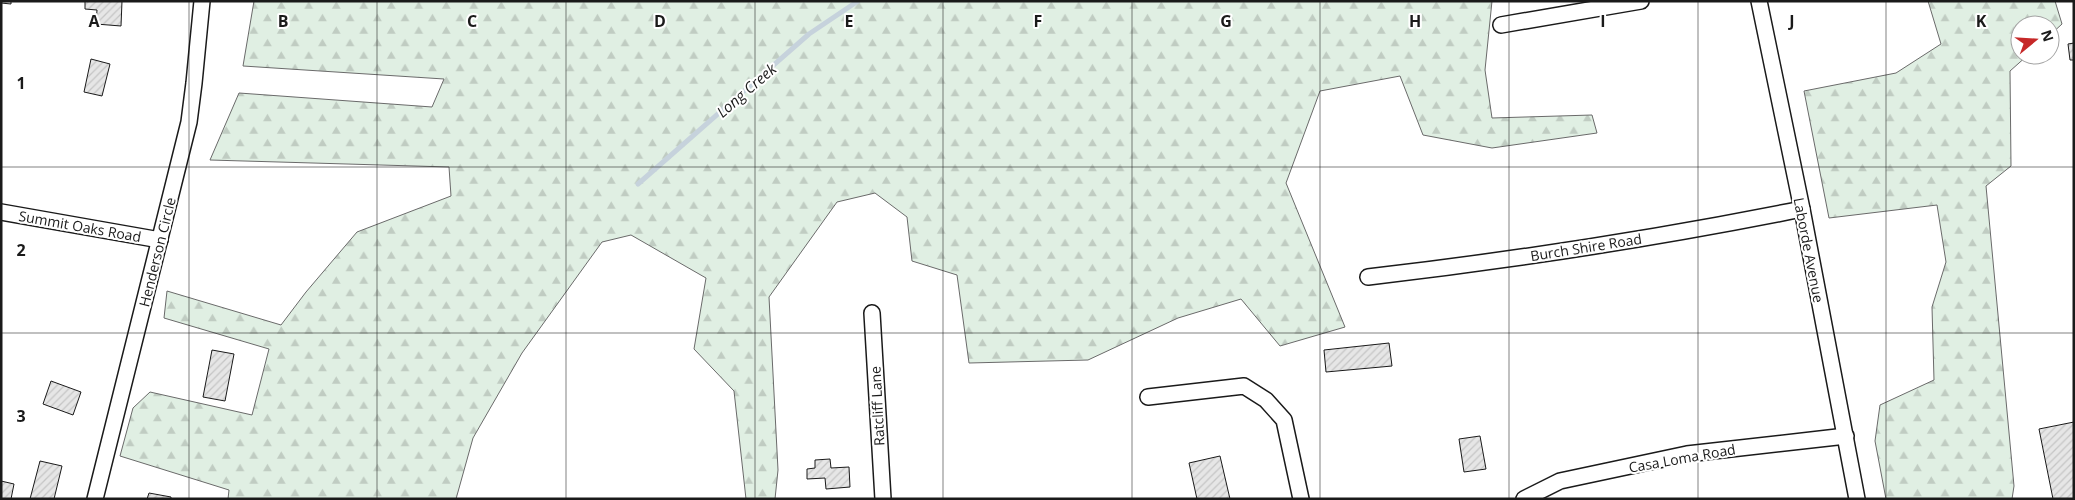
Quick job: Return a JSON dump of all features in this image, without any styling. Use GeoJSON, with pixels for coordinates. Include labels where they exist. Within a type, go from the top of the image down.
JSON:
{"type":"FeatureCollection","features":[{"type":"Feature","properties":{"kind":"street","name":"Henderson Circle"},"geometry":{"type":"LineString","coordinates":[[95,499],[189,122],[202,1]]}},
{"type":"Feature","properties":{"kind":"street"},"geometry":{"type":"LineString","coordinates":[[1501,25],[1641,1]]}},
{"type":"Feature","properties":{"kind":"street","name":"Laborde Avenue"},"geometry":{"type":"LineString","coordinates":[[1759,1],[1802,209],[1846,436],[1856,499]]}},
{"type":"Feature","properties":{"kind":"street","name":"Burch Shire Road"},"geometry":{"type":"LineString","coordinates":[[1368,277],[1532,256],[1722,225],[1802,209]]}},
{"type":"Feature","properties":{"kind":"street","name":"Summit Oaks Road"},"geometry":{"type":"LineString","coordinates":[[1,212],[160,240]]}},
{"type":"Feature","properties":{"kind":"street","name":"Ratcliff Lane"},"geometry":{"type":"LineString","coordinates":[[872,313],[883,499]]}},
{"type":"Feature","properties":{"kind":"street"},"geometry":{"type":"LineString","coordinates":[[1148,397],[1244,386],[1266,400],[1284,420],[1301,499]]}},
{"type":"Feature","properties":{"kind":"street","name":"Casa Loma Road"},"geometry":{"type":"LineString","coordinates":[[1524,499],[1544,487],[1560,481],[1687,454],[1846,436]]}},
{"type":"Feature","properties":{"kind":"green space"},"geometry":{"type":"Polygon","coordinates":[[[254,1],[1492,1],[1485,70],[1492,118],[1592,115],[1597,133],[1492,148],[1423,135],[1400,76],[1320,91],[1286,183],[1345,327],[1280,346],[1241,299],[1178,318],[1088,360],[969,363],[957,275],[912,261],[907,217],[875,193],[837,202],[769,297],[778,470],[775,499],[746,499],[734,391],[694,349],[706,278],[631,235],[602,242],[522,353],[473,438],[456,499],[228,499],[229,490],[120,456],[133,408],[150,392],[252,415],[269,349],[164,318],[167,291],[281,325],[306,292],[357,232],[451,196],[449,167],[210,160],[239,93],[432,107],[444,79],[243,66],[254,1]]]}},
{"type":"Feature","properties":{"kind":"green space"},"geometry":{"type":"Polygon","coordinates":[[[1928,1],[2055,1],[2059,15],[2010,15],[2010,65],[2017,65],[2010,71],[2011,166],[1986,186],[2014,486],[2012,499],[1886,499],[1875,441],[1880,405],[1934,380],[1932,307],[1946,262],[1937,205],[1829,218],[1804,91],[1896,73],[1941,44],[1928,1]]]}},
{"type":"Feature","properties":{"kind":"building"},"geometry":{"type":"Polygon","coordinates":[[[1,1],[11,1],[11,4],[1,3],[1,1]]]}},
{"type":"Feature","properties":{"kind":"building"},"geometry":{"type":"Polygon","coordinates":[[[85,1],[122,1],[121,26],[96,24],[97,10],[85,9],[85,1]]]}},
{"type":"Feature","properties":{"kind":"building"},"geometry":{"type":"Polygon","coordinates":[[[2074,43],[2074,60],[2070,60],[2068,44],[2074,43]]]}},
{"type":"Feature","properties":{"kind":"building"},"geometry":{"type":"Polygon","coordinates":[[[91,59],[110,64],[102,96],[84,92],[91,59]]]}},
{"type":"Feature","properties":{"kind":"building"},"geometry":{"type":"Polygon","coordinates":[[[1389,343],[1392,366],[1326,372],[1324,350],[1389,343]]]}},
{"type":"Feature","properties":{"kind":"building"},"geometry":{"type":"Polygon","coordinates":[[[212,350],[234,354],[225,401],[203,397],[212,350]]]}},
{"type":"Feature","properties":{"kind":"building"},"geometry":{"type":"Polygon","coordinates":[[[51,381],[81,392],[73,415],[43,404],[51,381]]]}},
{"type":"Feature","properties":{"kind":"building"},"geometry":{"type":"Polygon","coordinates":[[[2074,422],[2074,499],[2053,499],[2039,429],[2074,422]]]}},
{"type":"Feature","properties":{"kind":"building"},"geometry":{"type":"Polygon","coordinates":[[[1480,436],[1486,469],[1464,472],[1459,439],[1480,436]]]}},
{"type":"Feature","properties":{"kind":"building"},"geometry":{"type":"Polygon","coordinates":[[[1220,456],[1230,499],[1197,499],[1189,463],[1220,456]]]}},
{"type":"Feature","properties":{"kind":"building"},"geometry":{"type":"Polygon","coordinates":[[[830,459],[831,468],[849,467],[850,487],[826,489],[825,478],[807,479],[807,469],[815,468],[815,460],[830,459]]]}},
{"type":"Feature","properties":{"kind":"building"},"geometry":{"type":"Polygon","coordinates":[[[40,461],[62,466],[54,499],[30,499],[40,461]]]}},
{"type":"Feature","properties":{"kind":"building"},"geometry":{"type":"Polygon","coordinates":[[[1,481],[14,484],[11,499],[1,499],[1,481]]]}},
{"type":"Feature","properties":{"kind":"building"},"geometry":{"type":"Polygon","coordinates":[[[149,493],[171,497],[171,499],[147,499],[149,493]]]}},
{"type":"Feature","properties":{"kind":"waterway","name":"Long Creek"},"geometry":{"type":"LineString","coordinates":[[638,184],[809,34],[858,1]]}}]}
